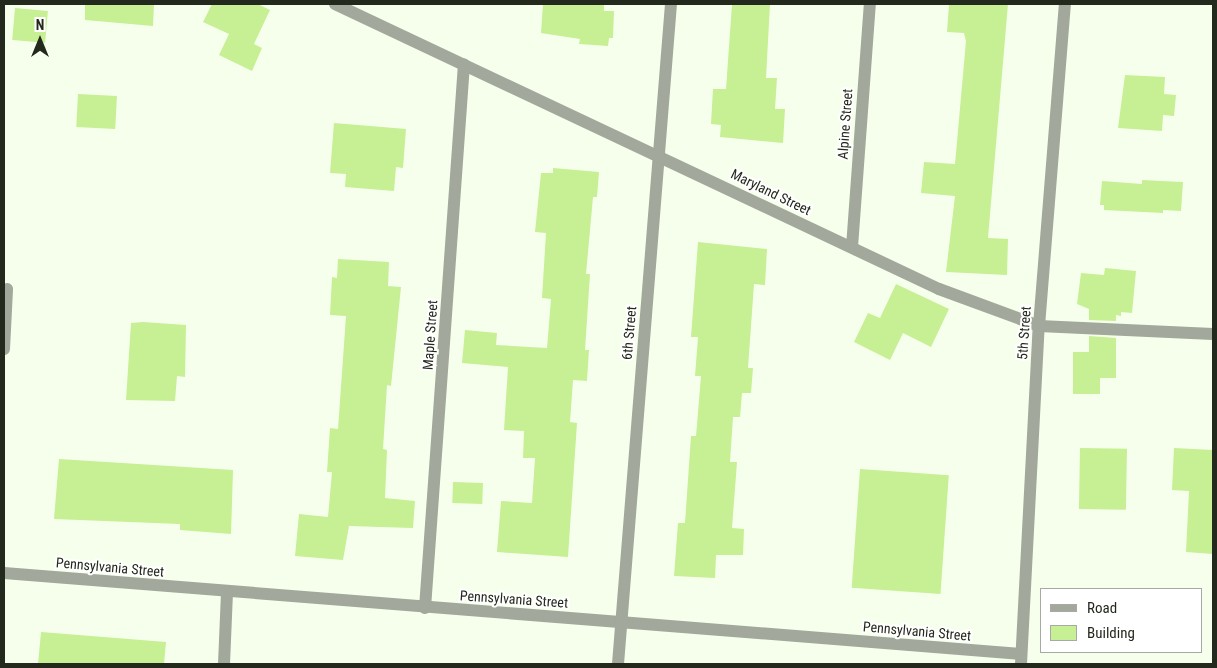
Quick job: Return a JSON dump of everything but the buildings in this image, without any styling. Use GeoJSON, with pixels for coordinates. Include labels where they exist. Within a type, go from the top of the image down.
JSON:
{"type":"FeatureCollection","features":[{"type":"Feature","properties":{"kind":"street","name":"Maryland Street"},"geometry":{"type":"LineString","coordinates":[[335,4],[659,155],[939,290],[1039,326],[1213,334]]}},
{"type":"Feature","properties":{"kind":"street","name":"6th Street"},"geometry":{"type":"LineString","coordinates":[[618,664],[671,4]]}},
{"type":"Feature","properties":{"kind":"street","name":"Alpine Street"},"geometry":{"type":"LineString","coordinates":[[852,247],[870,4]]}},
{"type":"Feature","properties":{"kind":"street","name":"5th Street"},"geometry":{"type":"LineString","coordinates":[[1021,659],[1039,326],[1065,4]]}},
{"type":"Feature","properties":{"kind":"street","name":"Maple Street"},"geometry":{"type":"LineString","coordinates":[[425,608],[464,64]]}},
{"type":"Feature","properties":{"kind":"street"},"geometry":{"type":"LineString","coordinates":[[4,349],[7,290]]}},
{"type":"Feature","properties":{"kind":"street","name":"Pennsylvania Street"},"geometry":{"type":"LineString","coordinates":[[4,574],[621,623],[1021,659]]}},
{"type":"Feature","properties":{"kind":"street"},"geometry":{"type":"LineString","coordinates":[[224,664],[226,592]]}}]}
